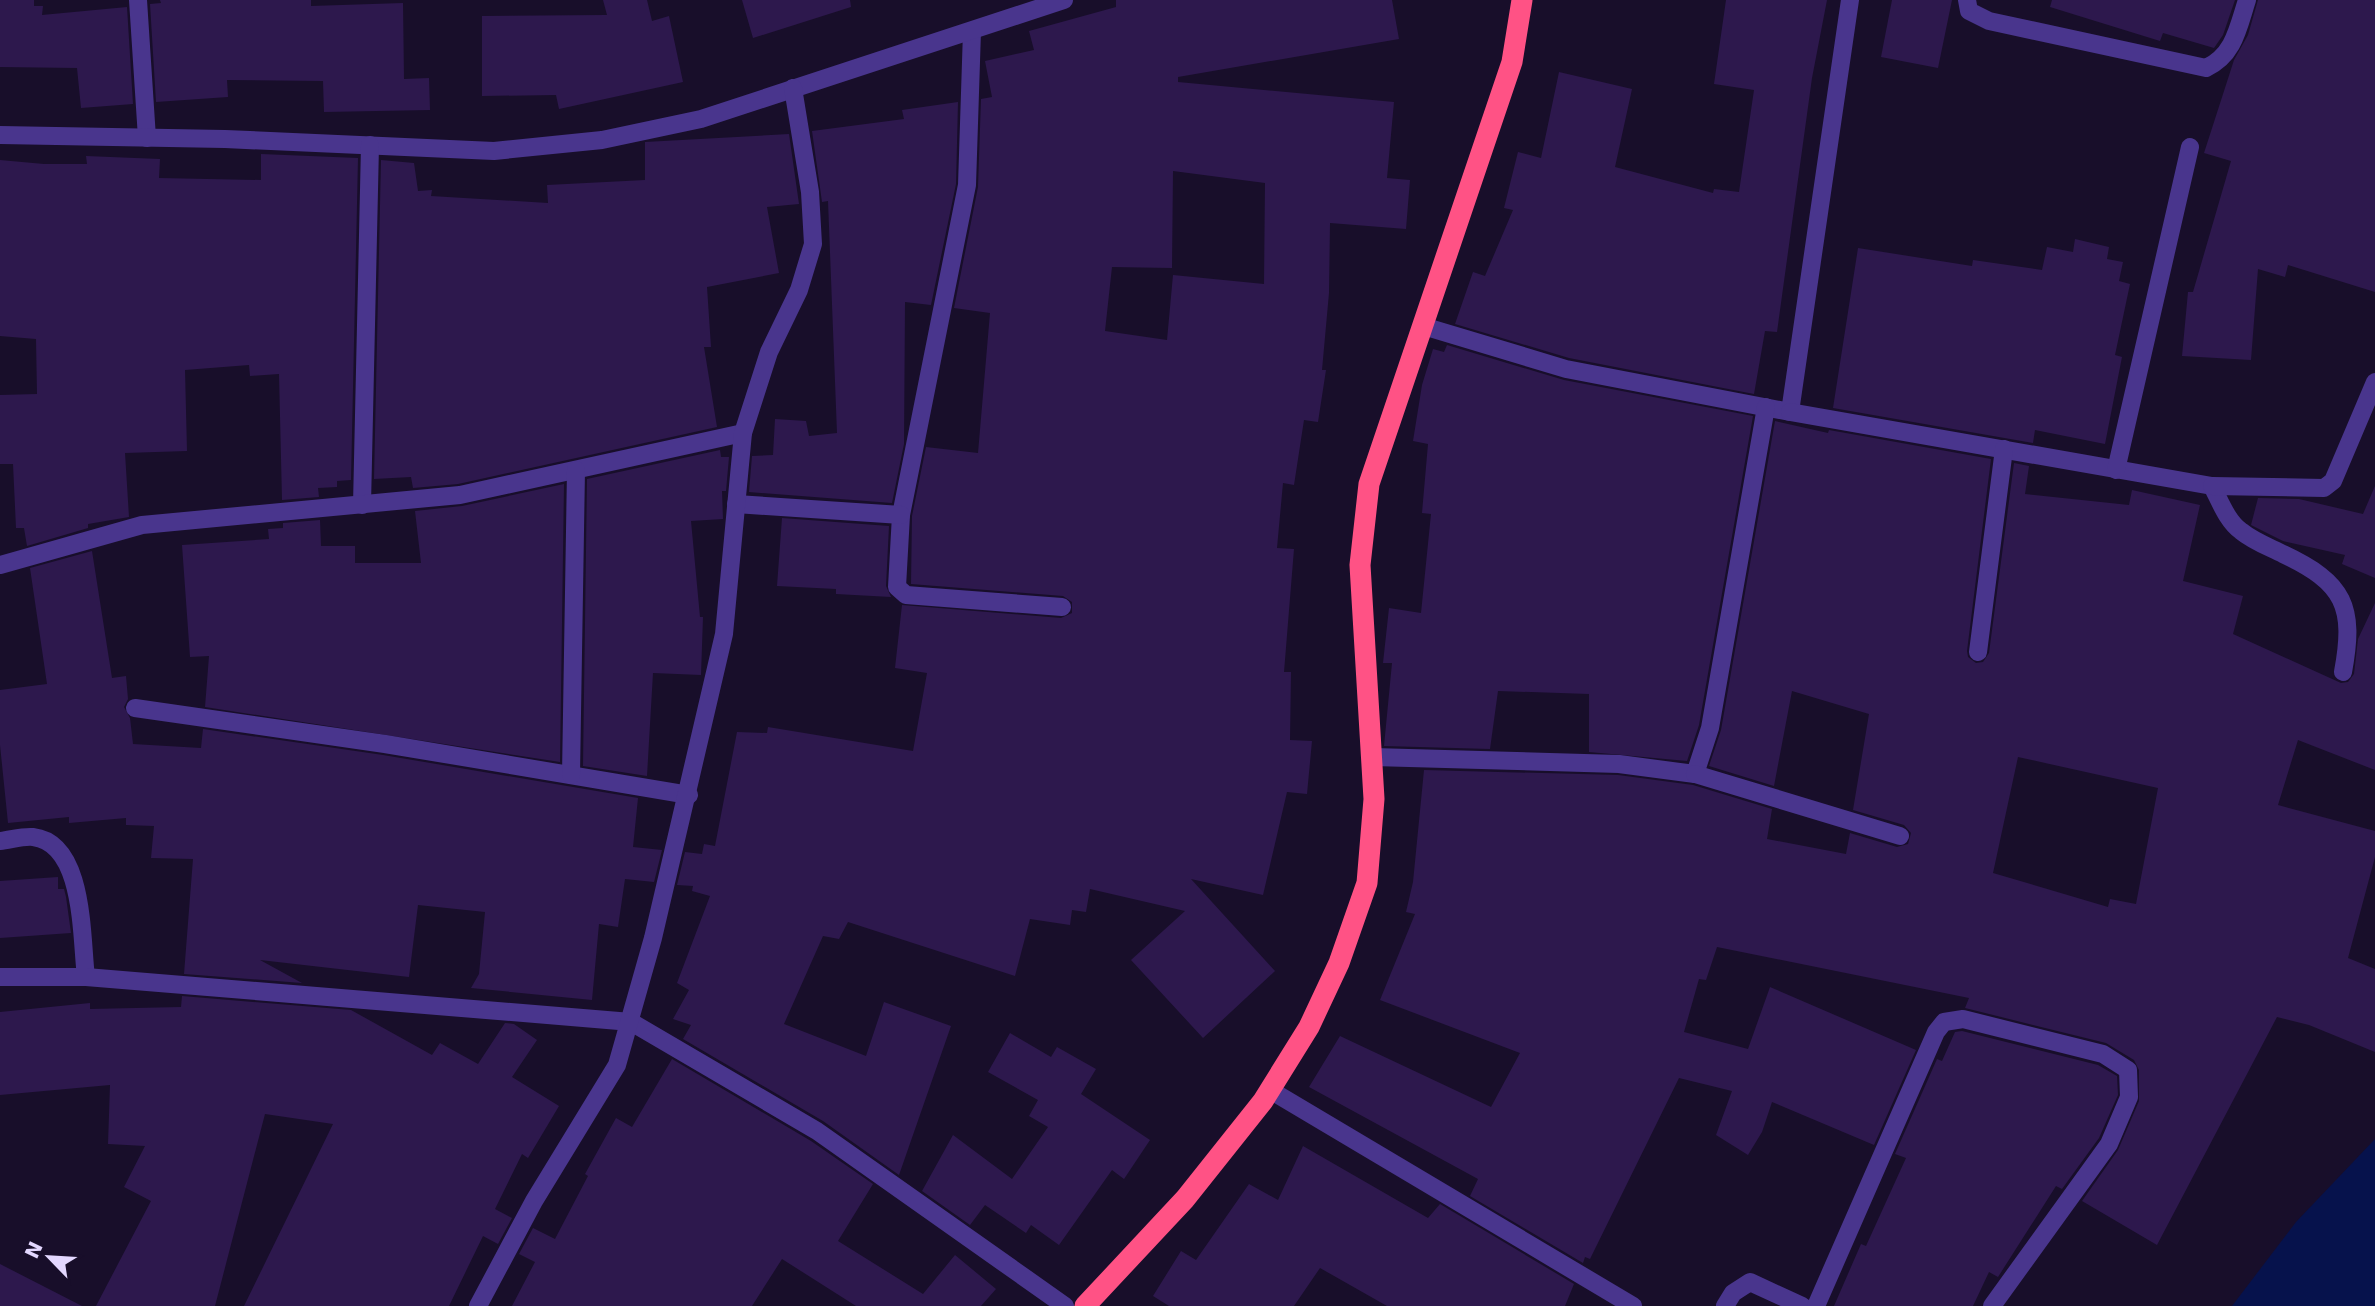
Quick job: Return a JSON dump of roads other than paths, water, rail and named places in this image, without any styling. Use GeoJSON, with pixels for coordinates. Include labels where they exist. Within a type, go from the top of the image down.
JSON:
{"type":"FeatureCollection","features":[{"type":"Feature","properties":{"kind":"highway"},"geometry":{"type":"LineString","coordinates":[[1085,1306],[1185,1199],[1270,1090],[1309,1027],[1339,963],[1367,883],[1374,799],[1360,565],[1369,484],[1512,62],[1522,0]]}},
{"type":"Feature","properties":{"kind":"street"},"geometry":{"type":"LineString","coordinates":[[138,0],[147,138]]}},
{"type":"Feature","properties":{"kind":"street"},"geometry":{"type":"LineString","coordinates":[[0,135],[494,151],[601,141],[701,119],[1064,0]]}},
{"type":"Feature","properties":{"kind":"street"},"geometry":{"type":"LineString","coordinates":[[1790,412],[1850,0]]}},
{"type":"Feature","properties":{"kind":"street"},"geometry":{"type":"LineString","coordinates":[[1967,0],[1969,11],[1989,21],[2206,68],[2220,61],[2232,48],[2247,0]]}},
{"type":"Feature","properties":{"kind":"street"},"geometry":{"type":"LineString","coordinates":[[972,31],[967,184],[901,515],[897,587],[906,595],[1062,607]]}},
{"type":"Feature","properties":{"kind":"street"},"geometry":{"type":"LineString","coordinates":[[478,1306],[534,1200],[617,1065],[631,1022],[689,795],[724,634],[743,433],[769,352],[799,290],[813,244],[810,192],[793,88]]}},
{"type":"Feature","properties":{"kind":"street"},"geometry":{"type":"LineString","coordinates":[[362,506],[370,145]]}},
{"type":"Feature","properties":{"kind":"street"},"geometry":{"type":"LineString","coordinates":[[2116,470],[2190,147]]}},
{"type":"Feature","properties":{"kind":"street"},"geometry":{"type":"LineString","coordinates":[[1423,326],[1566,369],[1790,412],[2212,486],[2324,488],[2333,481],[2375,383]]}},
{"type":"Feature","properties":{"kind":"street"},"geometry":{"type":"LineString","coordinates":[[1695,774],[1710,728],[1766,407]]}},
{"type":"Feature","properties":{"kind":"street"},"geometry":{"type":"LineString","coordinates":[[0,565],[142,525],[460,495],[743,433]]}},
{"type":"Feature","properties":{"kind":"street"},"geometry":{"type":"LineString","coordinates":[[1978,652],[2004,450]]}},
{"type":"Feature","properties":{"kind":"street"},"geometry":{"type":"LineString","coordinates":[[571,775],[576,470]]}},
{"type":"Feature","properties":{"kind":"street"},"geometry":{"type":"LineString","coordinates":[[2212,486],[2240,531],[2305,564],[2339,594],[2348,612],[2349,637],[2343,672]]}},
{"type":"Feature","properties":{"kind":"street"},"geometry":{"type":"LineString","coordinates":[[736,504],[901,515]]}},
{"type":"Feature","properties":{"kind":"street"},"geometry":{"type":"LineString","coordinates":[[135,708],[385,744],[689,795]]}},
{"type":"Feature","properties":{"kind":"street"},"geometry":{"type":"LineString","coordinates":[[1373,757],[1619,764],[1695,774],[1900,836]]}},
{"type":"Feature","properties":{"kind":"street"},"geometry":{"type":"LineString","coordinates":[[0,841],[34,837],[54,846],[72,870],[86,977]]}},
{"type":"Feature","properties":{"kind":"street"},"geometry":{"type":"LineString","coordinates":[[0,977],[86,977],[631,1022],[817,1131],[1065,1306]]}},
{"type":"Feature","properties":{"kind":"street"},"geometry":{"type":"LineString","coordinates":[[1816,1306],[1936,1032],[1944,1022],[1963,1019],[2103,1054],[2128,1070],[2129,1097],[2109,1144],[1992,1306]]}},
{"type":"Feature","properties":{"kind":"street"},"geometry":{"type":"LineString","coordinates":[[1270,1090],[1633,1306]]}},
{"type":"Feature","properties":{"kind":"street"},"geometry":{"type":"LineString","coordinates":[[1725,1306],[1733,1293],[1750,1282],[1802,1306]]}}]}
